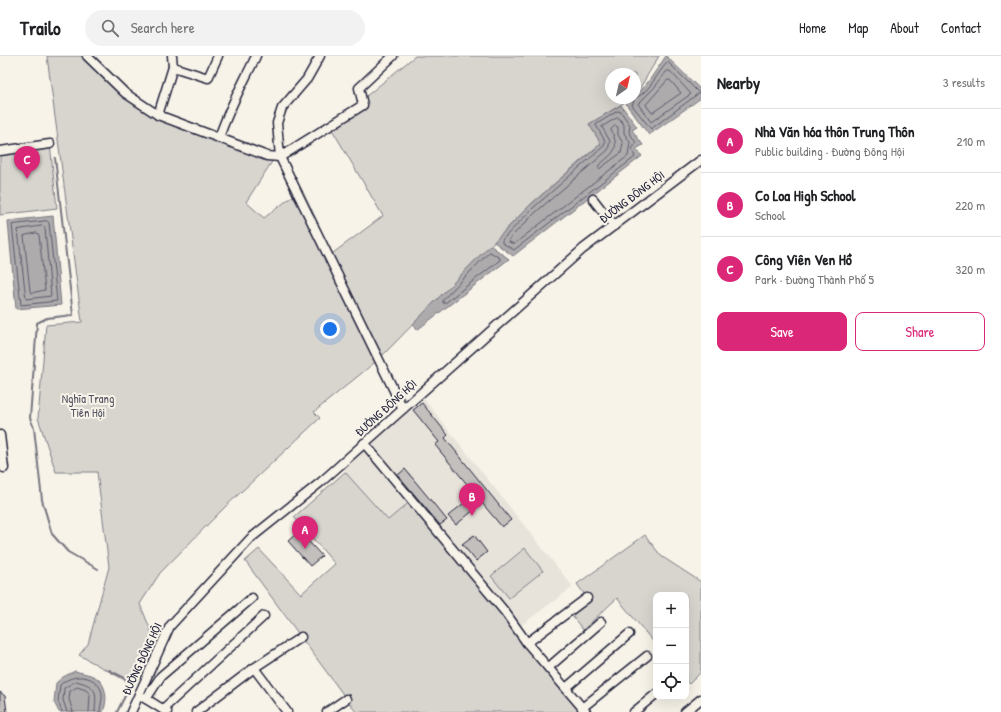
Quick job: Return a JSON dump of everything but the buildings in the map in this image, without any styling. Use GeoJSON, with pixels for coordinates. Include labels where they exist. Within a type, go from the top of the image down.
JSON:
{"type":"FeatureCollection","features":[{"type":"Feature","properties":{"kind":"street"},"geometry":{"type":"LineString","coordinates":[[87,56],[125,93],[158,115],[267,156],[280,157],[363,106],[359,88],[393,56]]}},
{"type":"Feature","properties":{"kind":"street"},"geometry":{"type":"LineString","coordinates":[[158,115],[173,67],[172,56]]}},
{"type":"Feature","properties":{"kind":"street"},"geometry":{"type":"LineString","coordinates":[[173,67],[208,78],[218,56]]}},
{"type":"Feature","properties":{"kind":"street"},"geometry":{"type":"LineString","coordinates":[[219,138],[226,115],[245,82],[256,56]]}},
{"type":"Feature","properties":{"kind":"street"},"geometry":{"type":"LineString","coordinates":[[320,56],[307,79],[282,108],[277,123],[280,157],[403,409]]}},
{"type":"Feature","properties":{"kind":"street"},"geometry":{"type":"LineString","coordinates":[[0,151],[50,144]]}},
{"type":"Feature","properties":{"kind":"street","name":"ĐƯỜNG ĐÔNG HỘI"},"geometry":{"type":"LineString","coordinates":[[131,712],[142,697],[170,626],[251,538],[321,482],[583,249],[701,160]]}},
{"type":"Feature","properties":{"kind":"street"},"geometry":{"type":"LineString","coordinates":[[593,199],[614,226]]}},
{"type":"Feature","properties":{"kind":"street"},"geometry":{"type":"LineString","coordinates":[[0,435],[4,468]]}},
{"type":"Feature","properties":{"kind":"street"},"geometry":{"type":"LineString","coordinates":[[364,443],[505,612],[527,643],[549,667],[584,710],[647,656]]}},
{"type":"Feature","properties":{"kind":"street"},"geometry":{"type":"LineString","coordinates":[[252,598],[161,676],[142,697],[165,710],[264,616]]}},
{"type":"Feature","properties":{"kind":"street"},"geometry":{"type":"LineString","coordinates":[[527,643],[587,598]]}},
{"type":"Feature","properties":{"kind":"street"},"geometry":{"type":"LineString","coordinates":[[549,667],[601,622]]}},
{"type":"Feature","properties":{"kind":"street"},"geometry":{"type":"LineString","coordinates":[[566,688],[629,634]]}},
{"type":"Feature","properties":{"kind":"street"},"geometry":{"type":"LineString","coordinates":[[196,712],[254,668],[301,637]]}},
{"type":"Feature","properties":{"kind":"street"},"geometry":{"type":"LineString","coordinates":[[254,668],[287,712]]}},
{"type":"Feature","properties":{"kind":"street"},"geometry":{"type":"LineString","coordinates":[[634,712],[653,696]]}},
{"type":"Feature","properties":{"kind":"street"},"geometry":{"type":"LineString","coordinates":[[685,712],[701,699]]}},
{"type":"Feature","properties":{"kind":"street"},"geometry":{"type":"LineString","coordinates":[[327,712],[346,700]]}},
{"type":"Feature","properties":{"kind":"shaded area"},"geometry":{"type":"Polygon","coordinates":[[[424,399],[573,587],[520,626],[369,445],[424,399]]]}},
{"type":"Feature","properties":{"kind":"shaded area"},"geometry":{"type":"Polygon","coordinates":[[[364,443],[412,500],[388,520],[339,466],[364,443]]]}},
{"type":"Feature","properties":{"kind":"green space","name":"Nghĩa Trang Tiên Hội"},"geometry":{"type":"Polygon","coordinates":[[[47,56],[87,56],[158,115],[275,157],[246,202],[264,218],[298,192],[329,256],[383,216],[330,126],[415,56],[659,56],[641,86],[641,68],[605,68],[605,104],[622,104],[589,124],[601,143],[530,205],[379,359],[314,412],[320,418],[225,507],[160,573],[140,604],[154,638],[132,684],[79,655],[88,644],[109,567],[97,472],[56,472],[38,418],[46,325],[82,322],[47,56]]]}},
{"type":"Feature","properties":{"kind":"green space"},"geometry":{"type":"Polygon","coordinates":[[[50,144],[57,208],[0,215],[0,151],[50,144]]]}},
{"type":"Feature","properties":{"kind":"green space"},"geometry":{"type":"Polygon","coordinates":[[[345,472],[388,520],[412,500],[587,712],[356,712],[245,561],[259,549],[301,594],[335,564],[294,517],[345,472]]]}},
{"type":"Feature","properties":{"kind":"green space"},"geometry":{"type":"Polygon","coordinates":[[[645,535],[661,556],[701,582],[701,672],[689,684],[689,592],[653,592],[653,641],[617,598],[583,630],[569,612],[587,598],[577,584],[645,535]]]}},
{"type":"Feature","properties":{"kind":"green space"},"geometry":{"type":"Polygon","coordinates":[[[525,548],[543,571],[509,598],[491,576],[525,548]]]}},
{"type":"Feature","properties":{"kind":"water"},"geometry":{"type":"Polygon","coordinates":[[[666,56],[701,90],[701,98],[649,135],[626,104],[641,104],[641,89],[648,82],[666,56]]]}},
{"type":"Feature","properties":{"kind":"water"},"geometry":{"type":"Polygon","coordinates":[[[621,105],[637,127],[632,130],[643,145],[636,149],[642,156],[513,256],[494,242],[530,205],[601,144],[589,124],[621,105]]]}},
{"type":"Feature","properties":{"kind":"water"},"geometry":{"type":"Polygon","coordinates":[[[53,216],[61,305],[16,309],[8,221],[53,216]]]}},
{"type":"Feature","properties":{"kind":"water"},"geometry":{"type":"Polygon","coordinates":[[[490,245],[509,259],[417,330],[413,324],[490,245]]]}},
{"type":"Feature","properties":{"kind":"water"},"geometry":{"type":"Polygon","coordinates":[[[75,671],[93,676],[102,684],[106,697],[103,712],[59,712],[54,702],[56,683],[63,677],[75,671]]]}},
{"type":"Feature","properties":{"kind":"waterway"},"geometry":{"type":"LineString","coordinates":[[55,158],[73,315],[47,318],[37,323],[30,418],[34,428],[42,500],[52,534],[68,552],[98,569]]}},
{"type":"Feature","properties":{"kind":"waterway"},"geometry":{"type":"LineString","coordinates":[[109,670],[132,682],[117,712]]}},
{"type":"Feature","properties":{"kind":"place","name":"Công Viên Ven Hồ"},"geometry":{"type":"Point","coordinates":[27,179]}},
{"type":"Feature","properties":{"kind":"place","name":"Co Loa High School"},"geometry":{"type":"Point","coordinates":[472,516]}},
{"type":"Feature","properties":{"kind":"place","name":"Nhà Văn hóa thôn Trung Thôn"},"geometry":{"type":"Point","coordinates":[305,549]}}]}
